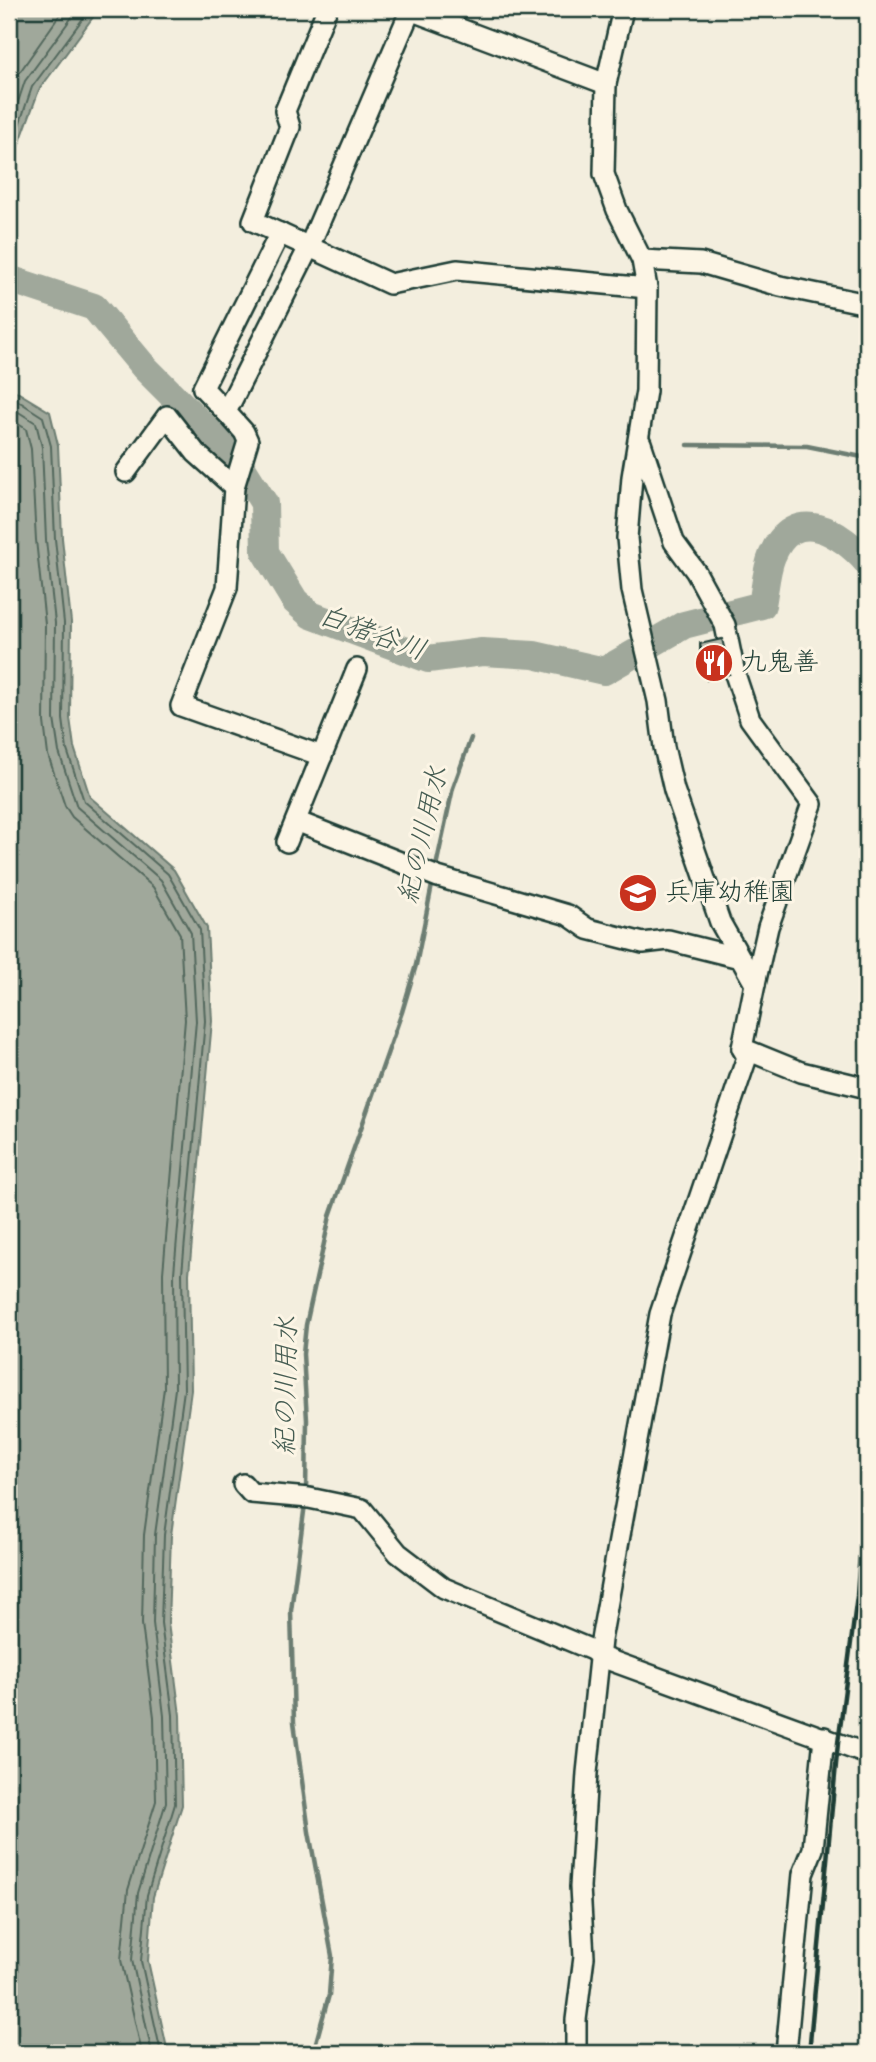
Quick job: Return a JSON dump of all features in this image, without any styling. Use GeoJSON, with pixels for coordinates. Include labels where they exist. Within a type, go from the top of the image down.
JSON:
{"type":"FeatureCollection","features":[{"type":"Feature","properties":{"kind":"street"},"geometry":{"type":"LineString","coordinates":[[327,9],[285,111],[290,127],[253,221],[390,284],[457,270],[647,288]]}},
{"type":"Feature","properties":{"kind":"street"},"geometry":{"type":"LineString","coordinates":[[226,412],[309,247],[410,9],[606,84]]}},
{"type":"Feature","properties":{"kind":"street"},"geometry":{"type":"LineString","coordinates":[[623,9],[606,84],[604,174],[617,210],[642,260],[647,288],[646,390],[632,477],[627,538],[632,590],[674,790],[707,891],[755,984]]}},
{"type":"Feature","properties":{"kind":"street"},"geometry":{"type":"LineString","coordinates":[[280,233],[204,388],[244,432],[248,441],[239,472],[227,588],[181,706],[322,756]]}},
{"type":"Feature","properties":{"kind":"street"},"geometry":{"type":"LineString","coordinates":[[642,260],[701,263],[780,286],[867,304]]}},
{"type":"Feature","properties":{"kind":"street"},"geometry":{"type":"LineString","coordinates":[[126,472],[167,416],[196,453],[239,472]]}},
{"type":"Feature","properties":{"kind":"street"},"geometry":{"type":"LineString","coordinates":[[576,2053],[576,2020],[584,1957],[580,1887],[587,1773],[601,1657],[660,1314],[747,1057],[742,1048],[768,927],[812,804],[750,719],[719,614],[674,542],[640,439]]}},
{"type":"Feature","properties":{"kind":"street"},"geometry":{"type":"LineString","coordinates":[[287,842],[357,669]]}},
{"type":"Feature","properties":{"kind":"street"},"geometry":{"type":"LineString","coordinates":[[296,821],[381,852],[434,876],[568,915],[588,929],[643,943],[668,940],[740,958]]}},
{"type":"Feature","properties":{"kind":"street"},"geometry":{"type":"LineString","coordinates":[[742,1048],[801,1072],[867,1088]]}},
{"type":"Feature","properties":{"kind":"street"},"geometry":{"type":"LineString","coordinates":[[243,1484],[251,1493],[305,1497],[362,1509],[398,1553],[444,1588],[592,1650],[601,1657],[867,1754]]}},
{"type":"Feature","properties":{"kind":"street"},"geometry":{"type":"LineString","coordinates":[[786,2053],[803,1874],[813,1849],[824,1737]]}},
{"type":"Feature","properties":{"kind":"water"},"geometry":{"type":"Polygon","coordinates":[[[9,9],[99,9],[39,90],[9,172],[9,9]]]}},
{"type":"Feature","properties":{"kind":"water"},"geometry":{"type":"Polygon","coordinates":[[[9,387],[50,412],[58,445],[62,538],[71,622],[70,718],[74,747],[90,797],[174,870],[207,928],[212,1021],[189,1274],[191,1390],[171,1535],[168,1623],[180,1715],[182,1805],[153,1897],[148,1961],[168,2053],[9,2053],[9,387]]]}},
{"type":"Feature","properties":{"kind":"building","name":"九鬼善"},"geometry":{"type":"Polygon","coordinates":[[[722,639],[729,667],[707,672],[700,644],[722,639]]]}},
{"type":"Feature","properties":{"kind":"waterway","name":"白猪谷川"},"geometry":{"type":"LineString","coordinates":[[9,279],[94,307],[144,367],[237,460],[264,503],[265,552],[295,601],[311,615],[428,659],[482,652],[534,655],[604,671],[684,625],[762,605],[772,556],[781,540],[792,530],[805,527],[831,533],[867,562]]}},
{"type":"Feature","properties":{"kind":"waterway","name":"紀の川用水"},"geometry":{"type":"LineString","coordinates":[[688,445],[807,446],[867,458]]}},
{"type":"Feature","properties":{"kind":"waterway","name":"紀の川用水"},"geometry":{"type":"LineString","coordinates":[[435,871],[453,788],[471,738]]}},
{"type":"Feature","properties":{"kind":"waterway","name":"紀の川用水"},"geometry":{"type":"LineString","coordinates":[[306,1492],[307,1420],[303,1354],[306,1325],[330,1216],[416,965],[433,880]]}},
{"type":"Feature","properties":{"kind":"waterway","name":"紀の川用水"},"geometry":{"type":"LineString","coordinates":[[305,1504],[291,1611],[294,1722],[309,1832],[332,1956],[329,1995],[313,2053]]}},
{"type":"Feature","properties":{"kind":"railway"},"geometry":{"type":"LineString","coordinates":[[809,2053],[838,1743],[857,1596],[867,1453]]}},
{"type":"Feature","properties":{"kind":"place","name":"九鬼善"},"geometry":{"type":"Point","coordinates":[714,663]}},
{"type":"Feature","properties":{"kind":"place","name":"兵庫幼稚園"},"geometry":{"type":"Point","coordinates":[638,893]}}]}
